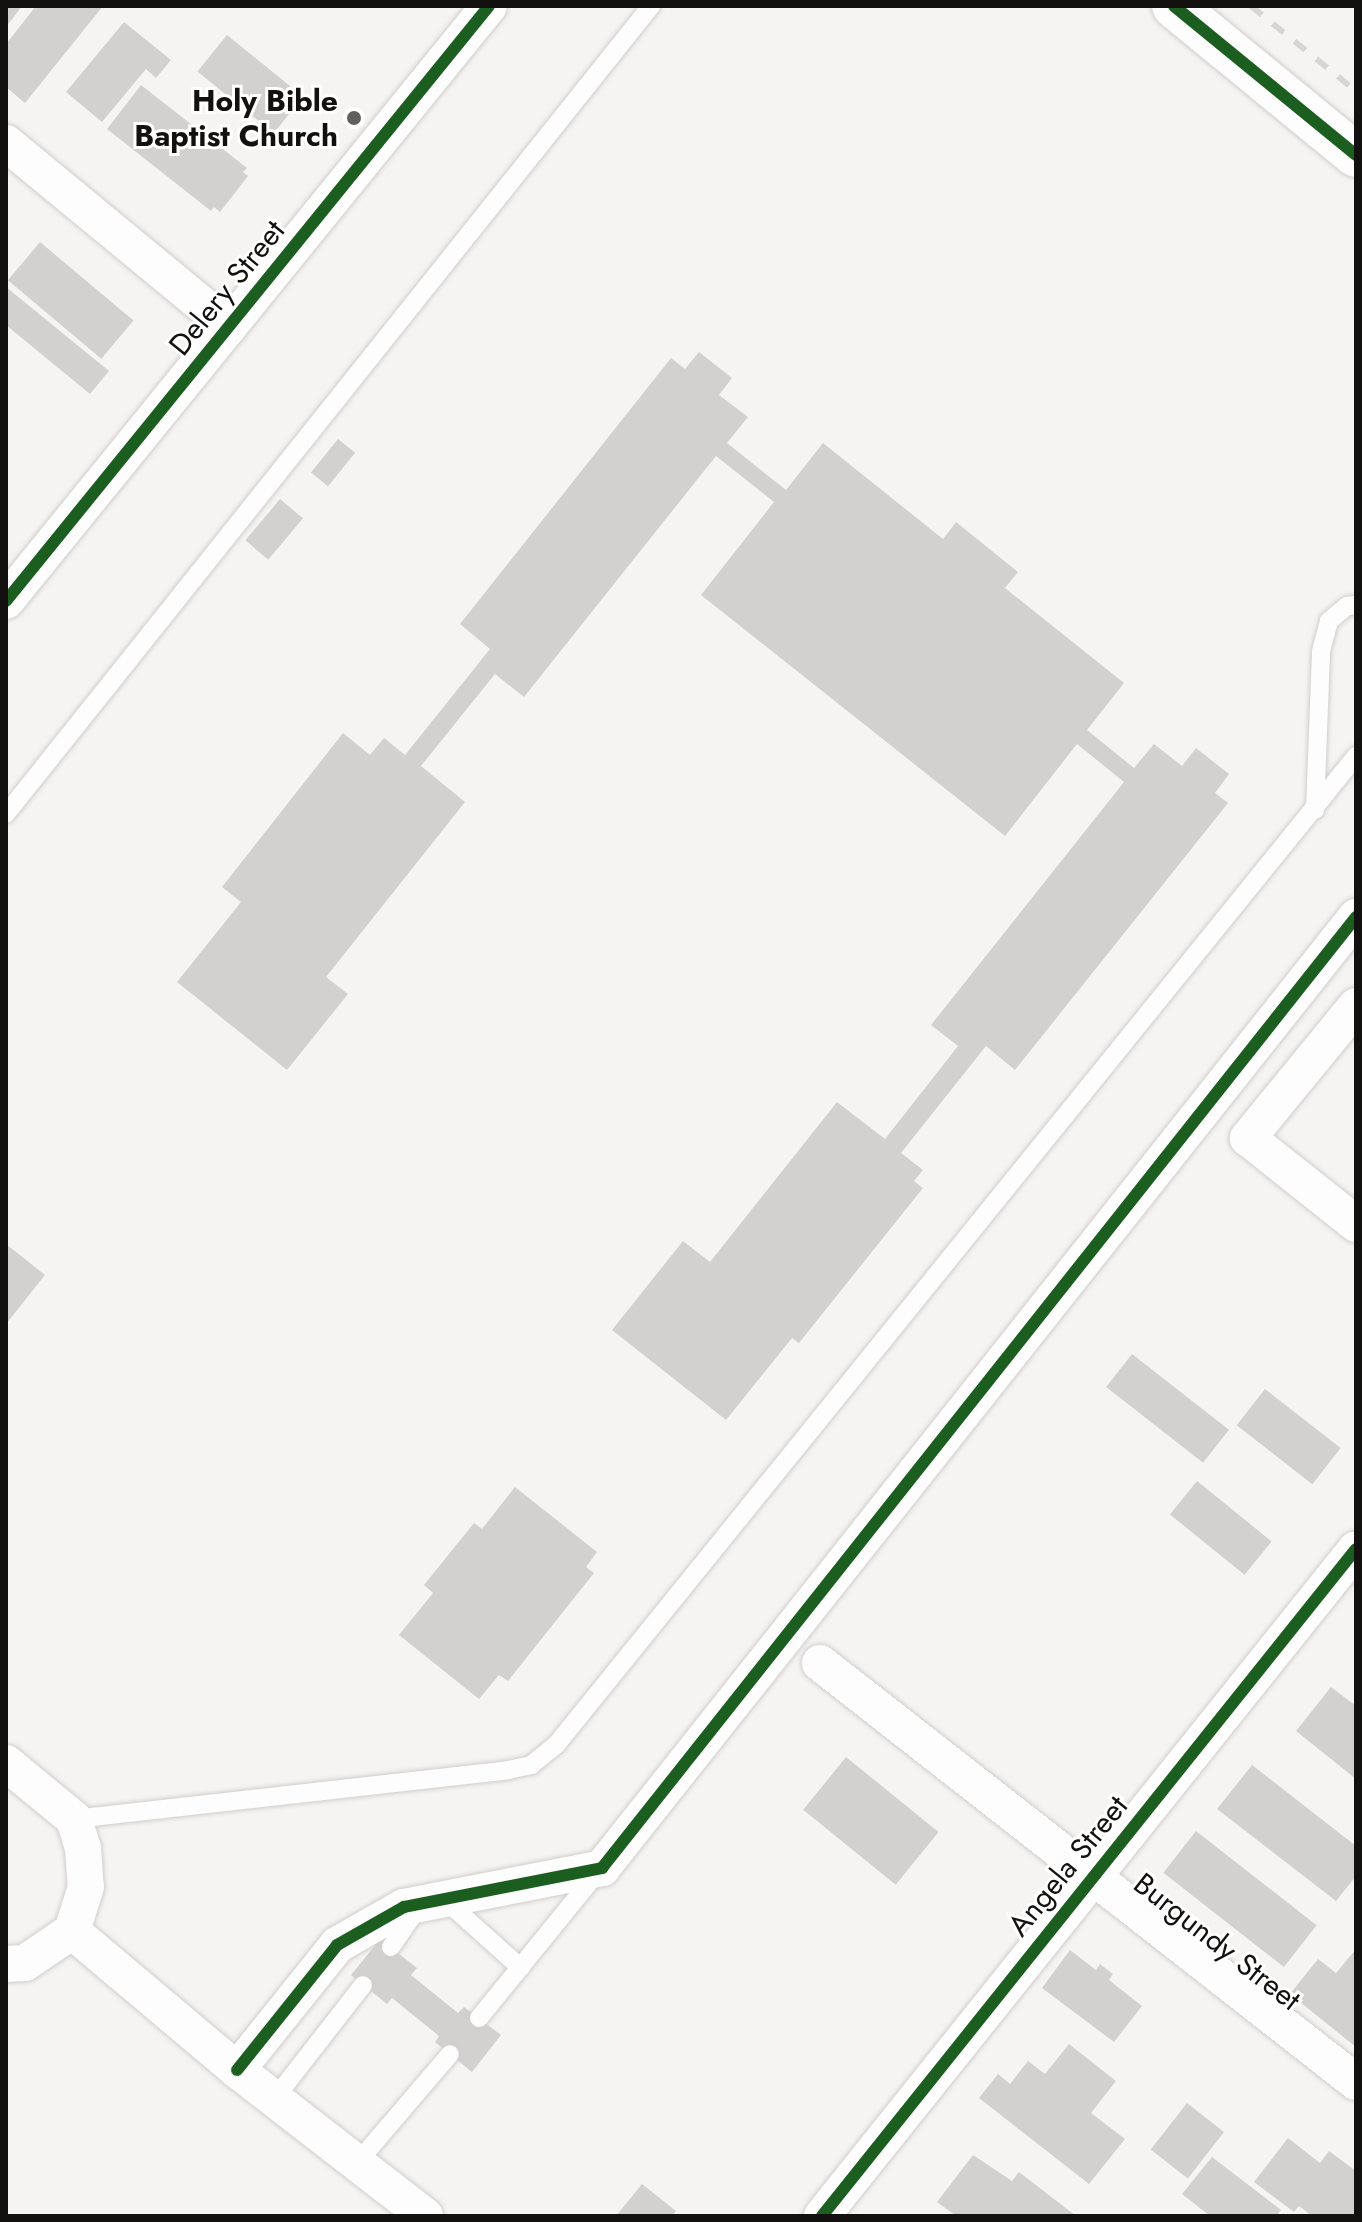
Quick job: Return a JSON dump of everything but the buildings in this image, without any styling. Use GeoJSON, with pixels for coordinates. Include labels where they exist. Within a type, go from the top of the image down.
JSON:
{"type":"FeatureCollection","features":[{"type":"Feature","properties":{"kind":"main road"},"geometry":{"type":"LineString","coordinates":[[1174,6],[1356,155]]}},
{"type":"Feature","properties":{"kind":"street","name":"Delery Street"},"geometry":{"type":"LineString","coordinates":[[6,601],[489,6]]}},
{"type":"Feature","properties":{"kind":"street"},"geometry":{"type":"LineString","coordinates":[[6,143],[229,327]]}},
{"type":"Feature","properties":{"kind":"street"},"geometry":{"type":"LineString","coordinates":[[237,2070],[337,1945],[404,1907],[602,1868],[1356,917]]}},
{"type":"Feature","properties":{"kind":"street"},"geometry":{"type":"LineString","coordinates":[[1356,1006],[1248,1138],[1356,1224]]}},
{"type":"Feature","properties":{"kind":"street","name":"Angela Street"},"geometry":{"type":"LineString","coordinates":[[822,2216],[1356,1549]]}},
{"type":"Feature","properties":{"kind":"street","name":"Burgundy Street"},"geometry":{"type":"LineString","coordinates":[[820,1663],[1091,1878],[1356,2082]]}},
{"type":"Feature","properties":{"kind":"street"},"geometry":{"type":"LineString","coordinates":[[6,1763],[74,1819],[83,1848],[86,1887],[72,1931],[25,1963],[6,1964]]}},
{"type":"Feature","properties":{"kind":"street"},"geometry":{"type":"LineString","coordinates":[[72,1931],[237,2070],[425,2216]]}},
{"type":"Feature","properties":{"kind":"lane"},"geometry":{"type":"LineString","coordinates":[[6,814],[651,6]]}},
{"type":"Feature","properties":{"kind":"lane"},"geometry":{"type":"LineString","coordinates":[[1315,810],[1321,651],[1329,621],[1347,606],[1356,605]]}},
{"type":"Feature","properties":{"kind":"lane"},"geometry":{"type":"LineString","coordinates":[[74,1819],[531,1765],[556,1745],[1356,756]]}},
{"type":"Feature","properties":{"kind":"lane"},"geometry":{"type":"LineString","coordinates":[[479,2018],[602,1868]]}},
{"type":"Feature","properties":{"kind":"lane"},"geometry":{"type":"LineString","coordinates":[[391,1947],[432,1901],[521,1968]]}},
{"type":"Feature","properties":{"kind":"lane"},"geometry":{"type":"LineString","coordinates":[[275,2098],[363,1985]]}},
{"type":"Feature","properties":{"kind":"lane"},"geometry":{"type":"LineString","coordinates":[[357,2163],[450,2054]]}},
{"type":"Feature","properties":{"kind":"railway"},"geometry":{"type":"LineString","coordinates":[[1251,6],[1356,91]]}},
{"type":"Feature","properties":{"kind":"cycle path"},"geometry":{"type":"LineString","coordinates":[[6,601],[489,6]]}},
{"type":"Feature","properties":{"kind":"cycle path"},"geometry":{"type":"LineString","coordinates":[[1174,6],[1356,155]]}},
{"type":"Feature","properties":{"kind":"cycle path"},"geometry":{"type":"LineString","coordinates":[[237,2070],[337,1945],[404,1907],[602,1868],[1356,917]]}},
{"type":"Feature","properties":{"kind":"cycle path"},"geometry":{"type":"LineString","coordinates":[[822,2216],[1356,1549]]}},
{"type":"Feature","properties":{"kind":"place","name":"Holy Bible Baptist Church"},"geometry":{"type":"Point","coordinates":[354,118]}}]}
